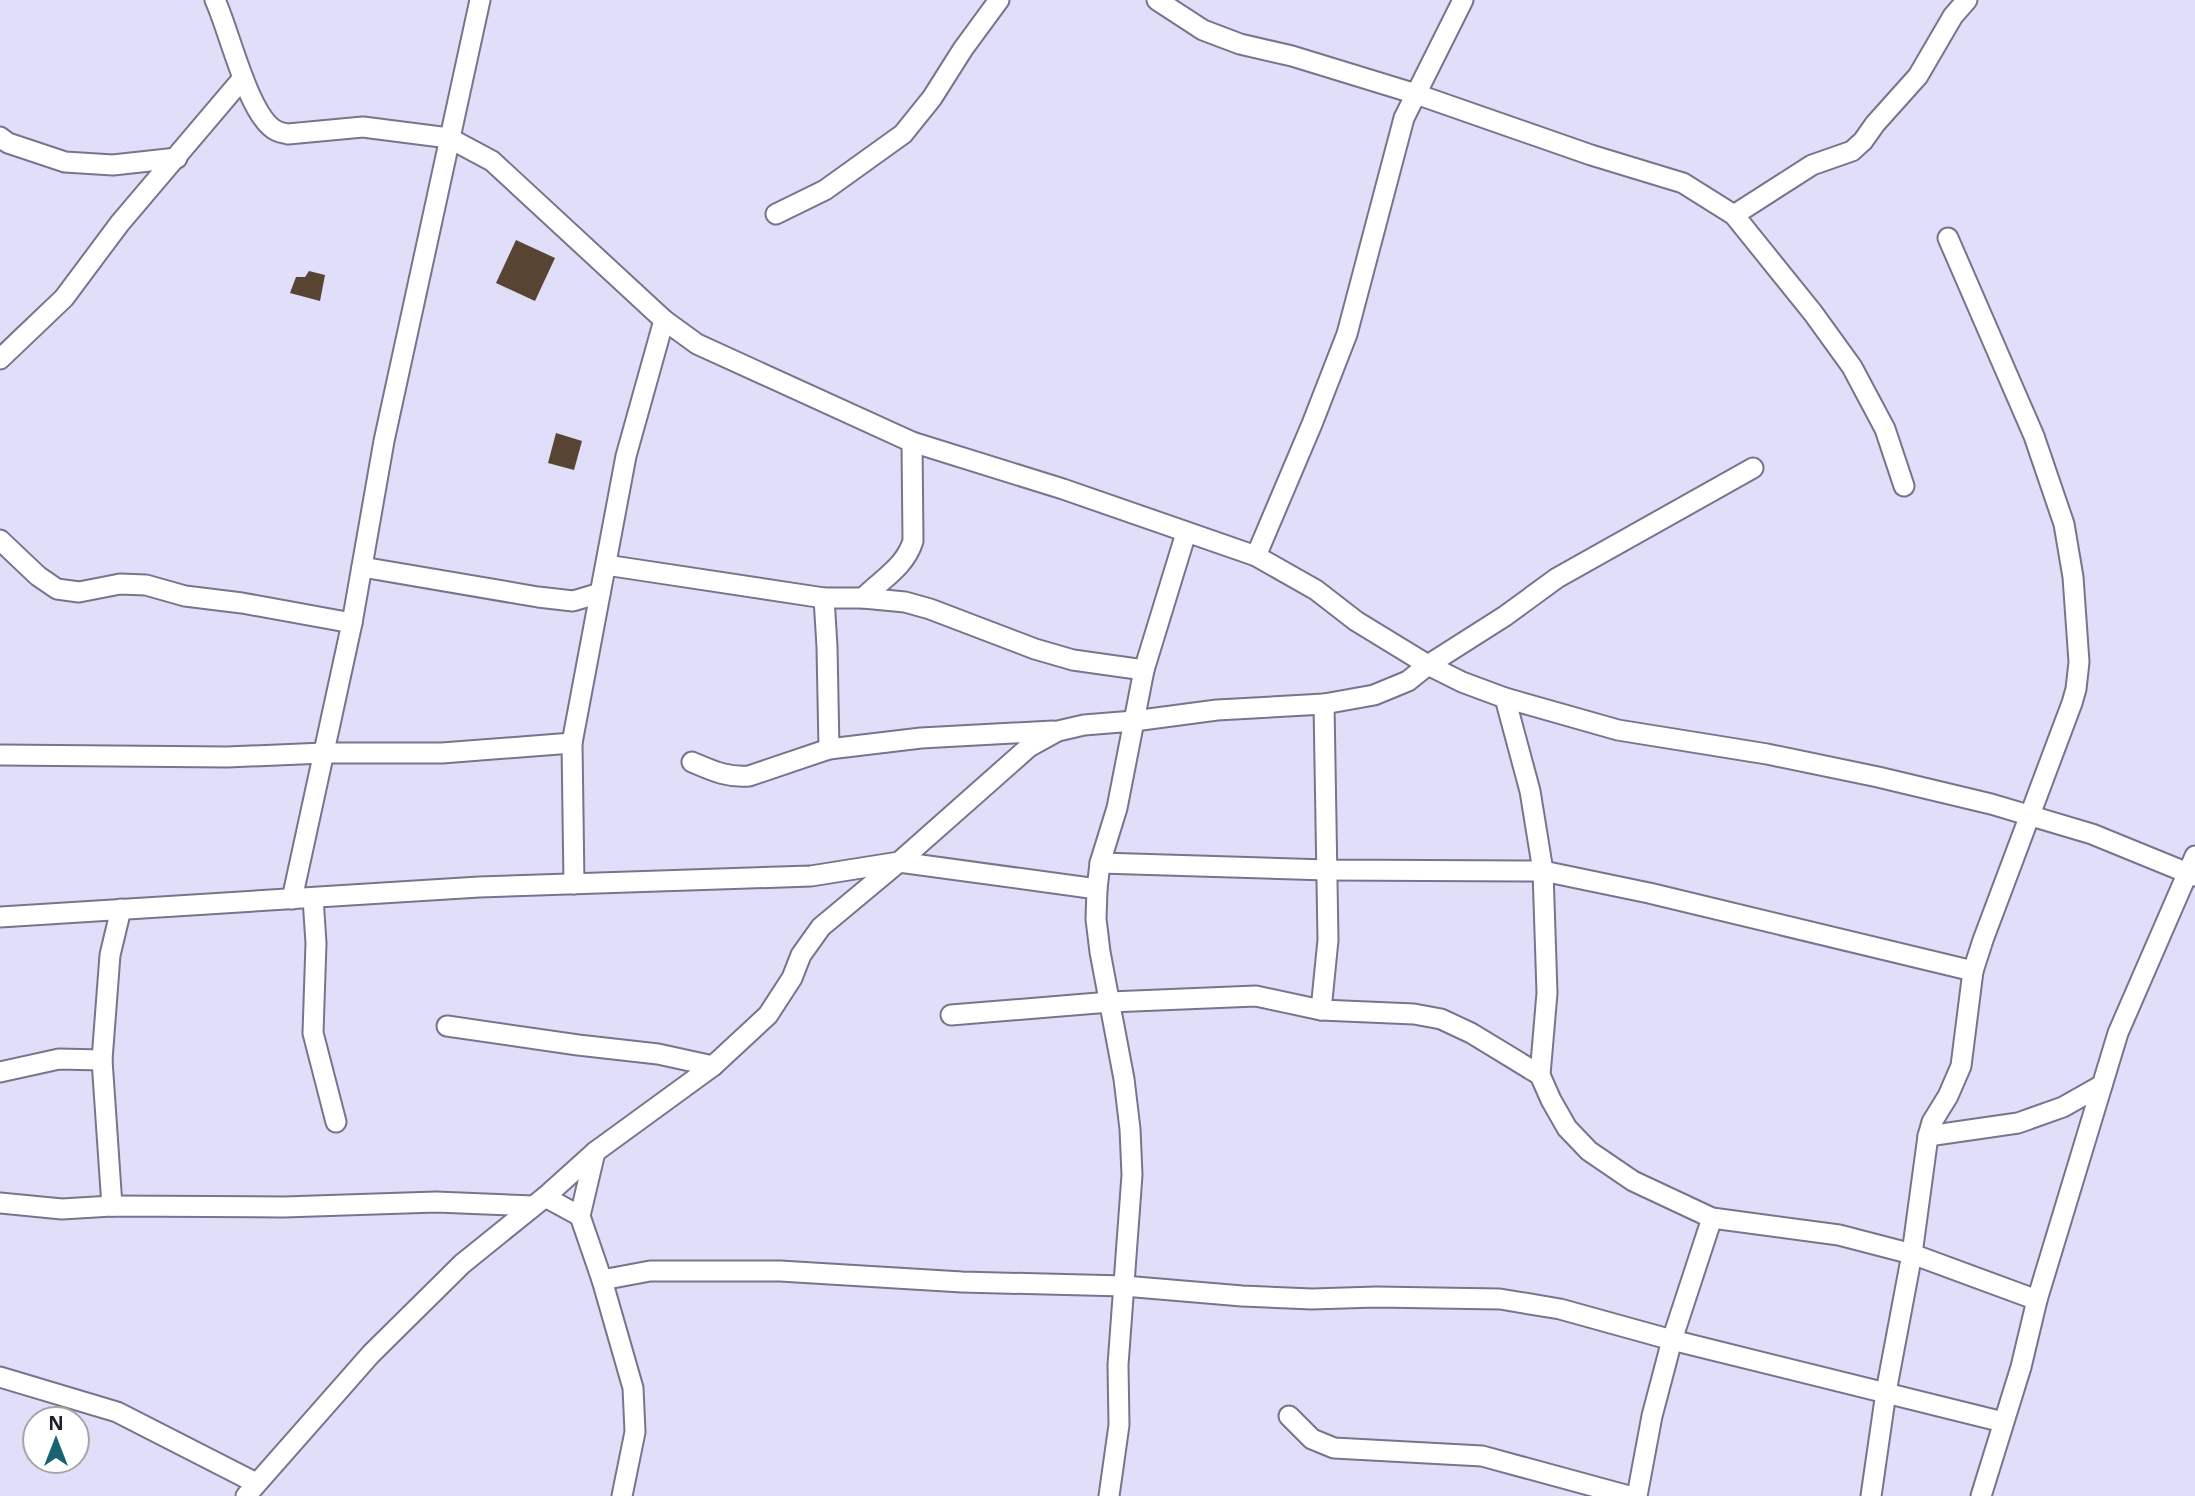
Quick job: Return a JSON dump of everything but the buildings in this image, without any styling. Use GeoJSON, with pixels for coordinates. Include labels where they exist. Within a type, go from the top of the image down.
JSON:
{"type":"FeatureCollection","features":[{"type":"Feature","properties":{"kind":"street"},"geometry":{"type":"LineString","coordinates":[[215,0],[243,78],[266,122],[277,131],[288,134],[363,127],[449,138],[492,161],[664,320],[697,344],[912,442],[1063,489],[1256,556],[1316,590],[1356,621],[1428,665],[1462,682],[1505,698],[1618,730],[1841,769],[2030,815],[2193,868],[2118,1033],[1981,1496]]}},
{"type":"Feature","properties":{"kind":"street"},"geometry":{"type":"LineString","coordinates":[[292,899],[352,623],[384,441],[480,0]]}},
{"type":"Feature","properties":{"kind":"street"},"geometry":{"type":"LineString","coordinates":[[776,214],[825,190],[903,134],[932,99],[963,49],[999,0]]}},
{"type":"Feature","properties":{"kind":"street"},"geometry":{"type":"LineString","coordinates":[[1157,0],[1203,30],[1240,44],[1292,56],[1416,94],[1591,155],[1683,183],[1734,215],[1813,313],[1852,367],[1885,429],[1903,486]]}},
{"type":"Feature","properties":{"kind":"street"},"geometry":{"type":"LineString","coordinates":[[1256,556],[1347,334],[1404,118],[1463,0]]}},
{"type":"Feature","properties":{"kind":"street"},"geometry":{"type":"LineString","coordinates":[[1734,215],[1812,165],[1852,151],[1863,141],[1918,76],[1947,25],[1966,0]]}},
{"type":"Feature","properties":{"kind":"street"},"geometry":{"type":"LineString","coordinates":[[0,359],[64,298],[120,223],[243,78]]}},
{"type":"Feature","properties":{"kind":"street"},"geometry":{"type":"LineString","coordinates":[[3,142],[65,162],[113,165],[177,158]]}},
{"type":"Feature","properties":{"kind":"street"},"geometry":{"type":"LineString","coordinates":[[1871,1496],[1886,1392],[1912,1254],[1928,1136],[1932,1122],[1948,1096],[1961,1066],[1973,971],[2076,689],[2079,662],[2073,577],[2064,524],[2034,436],[1948,238]]}},
{"type":"Feature","properties":{"kind":"street"},"geometry":{"type":"LineString","coordinates":[[574,884],[572,743],[626,456],[664,320]]}},
{"type":"Feature","properties":{"kind":"street"},"geometry":{"type":"LineString","coordinates":[[863,598],[904,562],[910,552],[913,541],[912,442]]}},
{"type":"Feature","properties":{"kind":"street"},"geometry":{"type":"LineString","coordinates":[[692,762],[726,776],[749,776],[829,749],[921,738],[1058,731],[1084,724],[1134,721],[1217,710],[1324,704],[1374,695],[1408,681],[1557,578],[1753,468]]}},
{"type":"Feature","properties":{"kind":"street"},"geometry":{"type":"LineString","coordinates":[[1109,1496],[1119,1425],[1118,1365],[1132,1175],[1130,1129],[1096,919],[1097,889],[1100,863],[1117,808],[1144,670],[1186,533]]}},
{"type":"Feature","properties":{"kind":"street"},"geometry":{"type":"LineString","coordinates":[[0,540],[38,576],[57,589],[79,592],[120,584],[146,585],[185,596],[242,603],[352,623]]}},
{"type":"Feature","properties":{"kind":"street"},"geometry":{"type":"LineString","coordinates":[[606,565],[824,598],[905,602],[1073,660],[1144,670]]}},
{"type":"Feature","properties":{"kind":"street"},"geometry":{"type":"LineString","coordinates":[[362,566],[573,601],[600,593]]}},
{"type":"Feature","properties":{"kind":"street"},"geometry":{"type":"LineString","coordinates":[[824,598],[829,749]]}},
{"type":"Feature","properties":{"kind":"street"},"geometry":{"type":"LineString","coordinates":[[573,601],[595,619]]}},
{"type":"Feature","properties":{"kind":"street"},"geometry":{"type":"LineString","coordinates":[[1505,698],[1530,791],[1543,871],[1547,993],[1540,1074],[1567,1128],[1589,1151],[1633,1181],[1712,1218],[1839,1235],[1912,1254],[2037,1300]]}},
{"type":"Feature","properties":{"kind":"street"},"geometry":{"type":"LineString","coordinates":[[1321,1010],[1328,940],[1324,704]]}},
{"type":"Feature","properties":{"kind":"street"},"geometry":{"type":"LineString","coordinates":[[0,1377],[117,1412],[251,1490],[372,1354],[462,1264],[595,1152],[713,1066],[768,1016],[792,978],[801,956],[821,927],[1029,747],[1058,731]]}},
{"type":"Feature","properties":{"kind":"street"},"geometry":{"type":"LineString","coordinates":[[0,755],[227,757],[324,753],[442,753],[572,743]]}},
{"type":"Feature","properties":{"kind":"street"},"geometry":{"type":"LineString","coordinates":[[0,916],[480,887],[811,876],[899,862],[1097,889]]}},
{"type":"Feature","properties":{"kind":"street"},"geometry":{"type":"LineString","coordinates":[[1100,863],[1327,870],[1543,871],[1649,893],[1973,971]]}},
{"type":"Feature","properties":{"kind":"street"},"geometry":{"type":"LineString","coordinates":[[313,898],[316,943],[313,1033],[336,1122]]}},
{"type":"Feature","properties":{"kind":"street"},"geometry":{"type":"LineString","coordinates":[[112,1206],[102,1060],[110,955],[121,909]]}},
{"type":"Feature","properties":{"kind":"street"},"geometry":{"type":"LineString","coordinates":[[951,1015],[1110,1002],[1256,996],[1321,1010],[1415,1014],[1441,1019],[1471,1033],[1540,1074]]}},
{"type":"Feature","properties":{"kind":"street"},"geometry":{"type":"LineString","coordinates":[[447,1026],[658,1054],[713,1066]]}},
{"type":"Feature","properties":{"kind":"street"},"geometry":{"type":"LineString","coordinates":[[0,1072],[59,1059],[102,1060]]}},
{"type":"Feature","properties":{"kind":"street"},"geometry":{"type":"LineString","coordinates":[[1928,1136],[2018,1123],[2063,1107],[2102,1085]]}},
{"type":"Feature","properties":{"kind":"street"},"geometry":{"type":"LineString","coordinates":[[595,1152],[580,1216],[634,1388],[635,1432],[622,1496]]}},
{"type":"Feature","properties":{"kind":"street"},"geometry":{"type":"LineString","coordinates":[[0,1203],[62,1209],[112,1206],[285,1207],[539,1201],[580,1216]]}},
{"type":"Feature","properties":{"kind":"street"},"geometry":{"type":"LineString","coordinates":[[1637,1496],[1652,1416],[1672,1340],[1712,1218]]}},
{"type":"Feature","properties":{"kind":"street"},"geometry":{"type":"LineString","coordinates":[[602,1280],[650,1271],[766,1270],[962,1282],[1124,1286],[1242,1296],[1500,1299],[1560,1309],[1672,1340],[2003,1422]]}},
{"type":"Feature","properties":{"kind":"street"},"geometry":{"type":"LineString","coordinates":[[1289,1416],[1312,1438],[1334,1448],[1482,1456],[1629,1496]]}}]}
